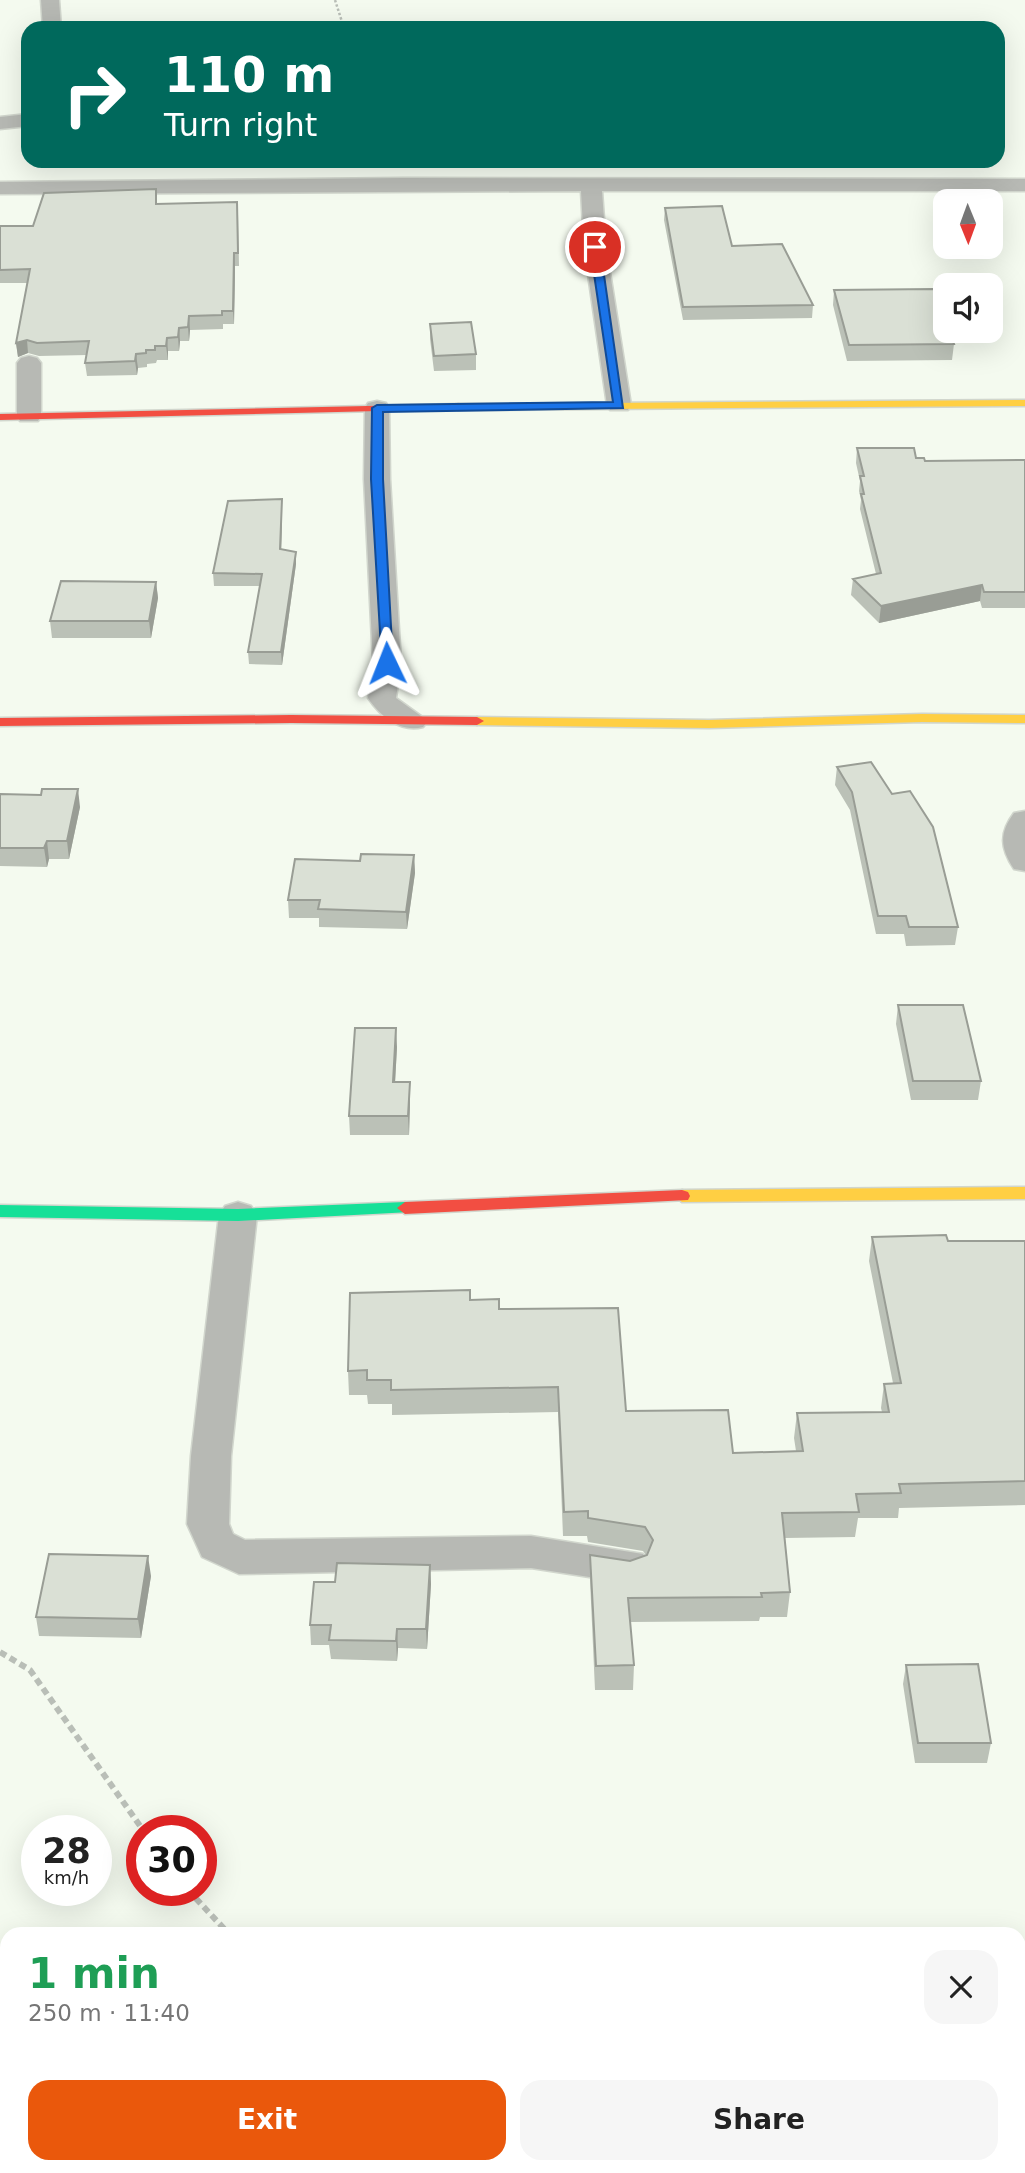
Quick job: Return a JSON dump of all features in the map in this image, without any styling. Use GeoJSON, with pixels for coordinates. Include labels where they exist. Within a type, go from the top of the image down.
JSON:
{"type":"FeatureCollection","features":[{"type":"Feature","properties":{"kind":"street"},"geometry":{"type":"LineString","coordinates":[[50,0],[52,21]]}},
{"type":"Feature","properties":{"kind":"street"},"geometry":{"type":"LineString","coordinates":[[0,123],[21,121]]}},
{"type":"Feature","properties":{"kind":"street"},"geometry":{"type":"LineString","coordinates":[[55,187],[61,168]]}},
{"type":"Feature","properties":{"kind":"street"},"geometry":{"type":"LineString","coordinates":[[0,188],[404,184],[1025,185]]}},
{"type":"Feature","properties":{"kind":"street"},"geometry":{"type":"LineString","coordinates":[[591,186],[595,247],[619,405]]}},
{"type":"Feature","properties":{"kind":"street"},"geometry":{"type":"LineString","coordinates":[[29,363],[29,416]]}},
{"type":"Feature","properties":{"kind":"street"},"geometry":{"type":"LineString","coordinates":[[0,417],[377,408],[1025,403]]}},
{"type":"Feature","properties":{"kind":"street"},"geometry":{"type":"LineString","coordinates":[[377,408],[377,479],[387,663],[382,698],[387,708],[413,721]]}},
{"type":"Feature","properties":{"kind":"street"},"geometry":{"type":"LineString","coordinates":[[0,722],[413,721],[709,724],[922,718],[1022,724]]}},
{"type":"Feature","properties":{"kind":"street"},"geometry":{"type":"LineString","coordinates":[[1025,820],[1017,829],[1016,841],[1025,862]]}},
{"type":"Feature","properties":{"kind":"street"},"geometry":{"type":"LineString","coordinates":[[0,1211],[238,1215],[705,1195],[1025,1193]]}},
{"type":"Feature","properties":{"kind":"street"},"geometry":{"type":"LineString","coordinates":[[238,1215],[211,1456],[208,1524],[217,1545],[239,1557],[531,1552],[628,1566]]}},
{"type":"Feature","properties":{"kind":"path"},"geometry":{"type":"LineString","coordinates":[[335,0],[342,21]]}},
{"type":"Feature","properties":{"kind":"path"},"geometry":{"type":"LineString","coordinates":[[0,1652],[30,1670],[132,1815]]}},
{"type":"Feature","properties":{"kind":"path"},"geometry":{"type":"LineString","coordinates":[[203,1906],[222,1927]]}},
{"type":"Feature","properties":{"kind":"building"},"geometry":{"type":"Polygon","coordinates":[[[156,189],[156,204],[237,202],[238,253],[234,253],[233,311],[222,311],[222,315],[189,316],[188,327],[179,328],[178,337],[167,338],[166,346],[155,346],[155,350],[136,354],[135,361],[85,363],[89,341],[37,343],[27,340],[16,343],[30,269],[0,270],[0,226],[33,226],[44,193],[156,189]]]}},
{"type":"Feature","properties":{"kind":"building"},"geometry":{"type":"Polygon","coordinates":[[[722,206],[732,246],[782,244],[813,305],[683,307],[665,208],[722,206]]]}},
{"type":"Feature","properties":{"kind":"building"},"geometry":{"type":"Polygon","coordinates":[[[933,289],[933,343],[954,344],[849,345],[834,290],[933,289]]]}},
{"type":"Feature","properties":{"kind":"building"},"geometry":{"type":"Polygon","coordinates":[[[471,322],[476,354],[434,356],[430,324],[471,322]]]}},
{"type":"Feature","properties":{"kind":"building"},"geometry":{"type":"Polygon","coordinates":[[[857,448],[914,448],[916,458],[924,458],[925,461],[1025,460],[1025,592],[984,592],[982,585],[881,606],[853,579],[881,573],[861,494],[864,494],[860,476],[864,476],[857,448]]]}},
{"type":"Feature","properties":{"kind":"building"},"geometry":{"type":"Polygon","coordinates":[[[282,499],[280,549],[296,552],[281,652],[248,652],[262,574],[213,573],[228,501],[282,499]]]}},
{"type":"Feature","properties":{"kind":"building"},"geometry":{"type":"Polygon","coordinates":[[[61,581],[156,582],[149,621],[50,621],[61,581]]]}},
{"type":"Feature","properties":{"kind":"building"},"geometry":{"type":"Polygon","coordinates":[[[871,762],[892,794],[910,791],[933,827],[958,927],[909,927],[906,916],[878,916],[852,792],[837,767],[871,762]]]}},
{"type":"Feature","properties":{"kind":"building"},"geometry":{"type":"Polygon","coordinates":[[[42,789],[78,789],[67,841],[47,841],[44,848],[0,848],[0,794],[41,795],[42,789]]]}},
{"type":"Feature","properties":{"kind":"building"},"geometry":{"type":"Polygon","coordinates":[[[361,854],[414,855],[406,912],[318,909],[320,900],[288,900],[295,859],[360,861],[361,854]]]}},
{"type":"Feature","properties":{"kind":"building"},"geometry":{"type":"Polygon","coordinates":[[[898,1005],[963,1005],[981,1081],[913,1081],[898,1005]]]}},
{"type":"Feature","properties":{"kind":"building"},"geometry":{"type":"Polygon","coordinates":[[[355,1028],[396,1028],[393,1082],[410,1082],[408,1116],[349,1116],[355,1028]]]}},
{"type":"Feature","properties":{"kind":"building"},"geometry":{"type":"Polygon","coordinates":[[[946,1235],[948,1241],[1025,1241],[1025,1481],[899,1484],[901,1493],[856,1494],[859,1512],[782,1513],[790,1592],[761,1593],[762,1597],[628,1598],[634,1665],[596,1666],[590,1555],[630,1561],[647,1555],[653,1540],[645,1527],[588,1518],[588,1511],[564,1512],[558,1387],[391,1390],[391,1380],[367,1380],[367,1370],[348,1371],[350,1293],[470,1290],[470,1300],[499,1299],[499,1309],[618,1308],[626,1411],[728,1410],[733,1453],[803,1451],[797,1413],[889,1412],[884,1384],[901,1383],[872,1237],[946,1235]]]}},
{"type":"Feature","properties":{"kind":"building"},"geometry":{"type":"Polygon","coordinates":[[[49,1554],[148,1556],[138,1619],[36,1617],[49,1554]]]}},
{"type":"Feature","properties":{"kind":"building"},"geometry":{"type":"Polygon","coordinates":[[[337,1563],[430,1565],[426,1629],[397,1629],[396,1641],[329,1640],[331,1625],[310,1625],[314,1582],[335,1582],[337,1563]]]}},
{"type":"Feature","properties":{"kind":"building"},"geometry":{"type":"Polygon","coordinates":[[[978,1664],[991,1743],[918,1743],[906,1665],[978,1664]]]}},
{"type":"Feature","properties":{"kind":"traffic: fast"},"geometry":{"type":"LineString","coordinates":[[0,1211],[238,1215],[405,1208]]}},
{"type":"Feature","properties":{"kind":"traffic: slow"},"geometry":{"type":"LineString","coordinates":[[458,407],[1025,403]]}},
{"type":"Feature","properties":{"kind":"traffic: slow"},"geometry":{"type":"LineString","coordinates":[[477,721],[709,724],[922,718],[1025,719]]}},
{"type":"Feature","properties":{"kind":"traffic: slow"},"geometry":{"type":"LineString","coordinates":[[682,1196],[1025,1193]]}},
{"type":"Feature","properties":{"kind":"traffic: jam"},"geometry":{"type":"LineString","coordinates":[[0,417],[458,407]]}},
{"type":"Feature","properties":{"kind":"traffic: jam"},"geometry":{"type":"LineString","coordinates":[[0,722],[291,719],[477,721]]}},
{"type":"Feature","properties":{"kind":"traffic: jam"},"geometry":{"type":"LineString","coordinates":[[405,1208],[682,1196]]}},
{"type":"Feature","properties":{"kind":"route"},"geometry":{"type":"LineString","coordinates":[[387,663],[377,479],[377,408],[619,405],[595,247]]}}]}
